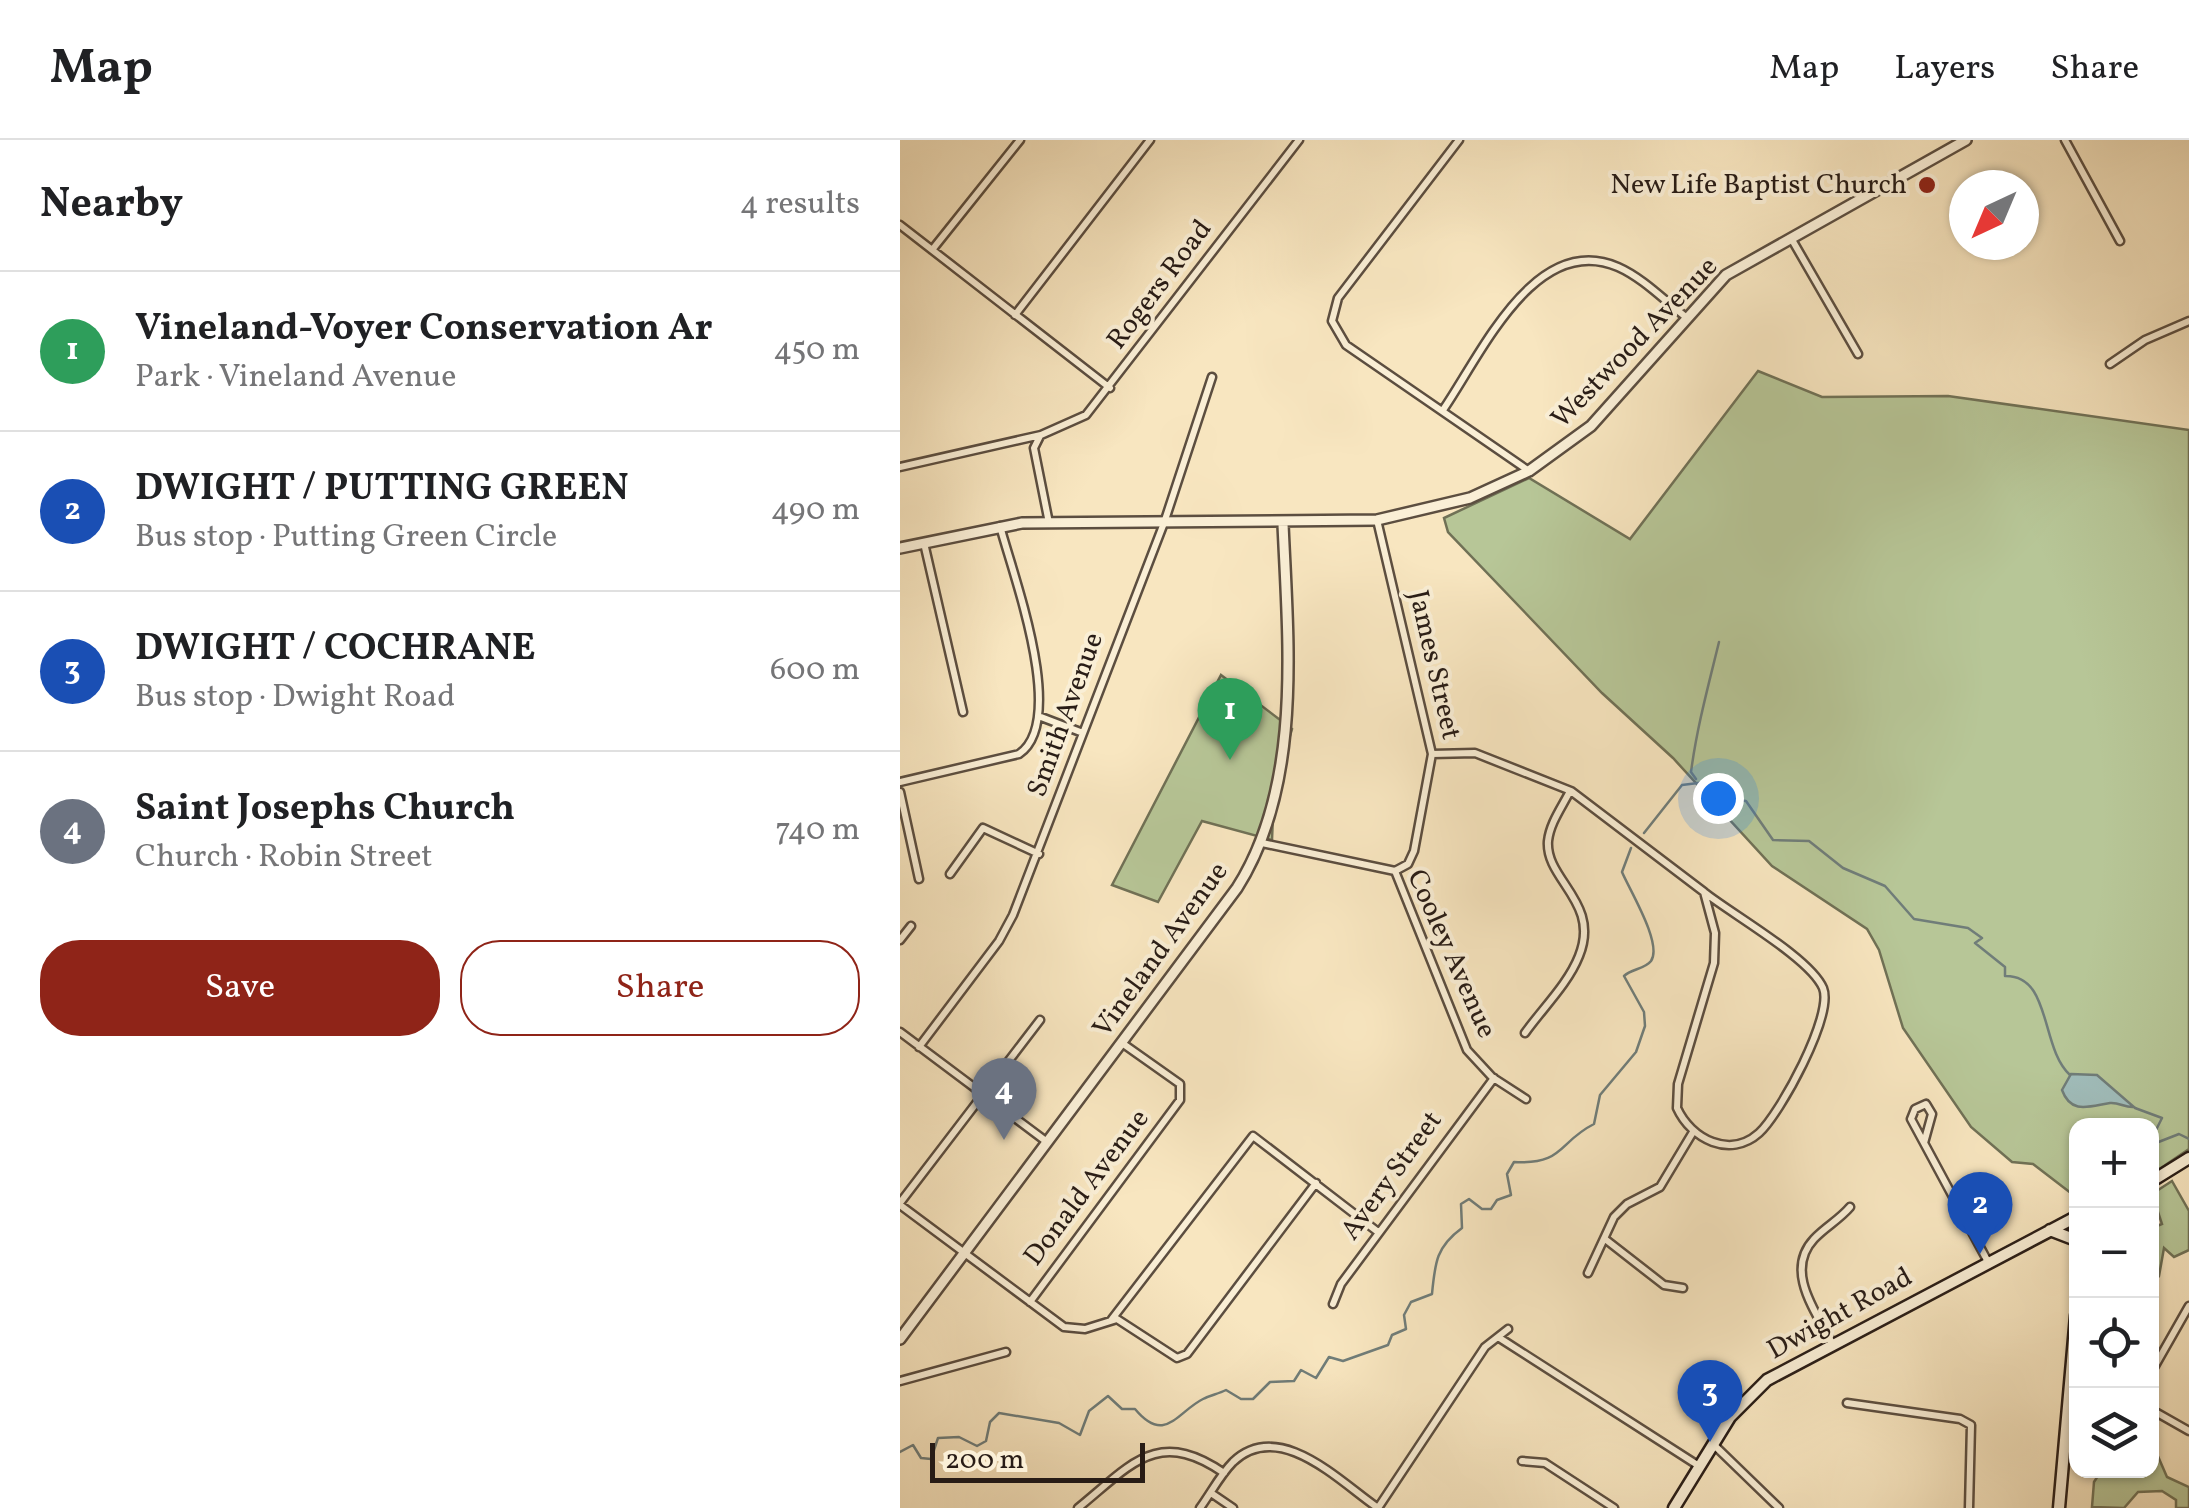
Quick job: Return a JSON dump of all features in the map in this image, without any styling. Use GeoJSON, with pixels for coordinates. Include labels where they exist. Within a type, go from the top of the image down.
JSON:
{"type":"FeatureCollection","features":[{"type":"Feature","properties":{"kind":"main road"},"geometry":{"type":"LineString","coordinates":[[2159,1177],[2189,1158]]}},
{"type":"Feature","properties":{"kind":"main road","name":"Dwight Road"},"geometry":{"type":"LineString","coordinates":[[1674,1508],[1713,1444],[1756,1388],[1832,1343],[2069,1220]]}},
{"type":"Feature","properties":{"kind":"main road"},"geometry":{"type":"LineString","coordinates":[[2049,1230],[2069,1237]]}},
{"type":"Feature","properties":{"kind":"main road"},"geometry":{"type":"LineString","coordinates":[[2059,1508],[2072,1388]]}},
{"type":"Feature","properties":{"kind":"street"},"geometry":{"type":"LineString","coordinates":[[932,250],[1020,140]]}},
{"type":"Feature","properties":{"kind":"street"},"geometry":{"type":"LineString","coordinates":[[1015,315],[1150,140]]}},
{"type":"Feature","properties":{"kind":"street","name":"Rogers Road"},"geometry":{"type":"LineString","coordinates":[[900,467],[1041,436],[1079,420],[1110,388],[1299,140]]}},
{"type":"Feature","properties":{"kind":"street"},"geometry":{"type":"LineString","coordinates":[[1458,140],[1338,298],[1332,312],[1334,330],[1346,345],[1529,471]]}},
{"type":"Feature","properties":{"kind":"street","name":"Westwood Avenue"},"geometry":{"type":"LineString","coordinates":[[900,548],[1000,526],[1377,520],[1458,502],[1529,471],[1591,426],[1726,275],[1966,140]]}},
{"type":"Feature","properties":{"kind":"street"},"geometry":{"type":"LineString","coordinates":[[2065,140],[2120,241]]}},
{"type":"Feature","properties":{"kind":"street"},"geometry":{"type":"LineString","coordinates":[[900,226],[1110,388]]}},
{"type":"Feature","properties":{"kind":"street"},"geometry":{"type":"LineString","coordinates":[[1792,238],[1858,354]]}},
{"type":"Feature","properties":{"kind":"street"},"geometry":{"type":"LineString","coordinates":[[1444,410],[1522,294],[1563,264],[1590,260],[1614,265],[1686,318]]}},
{"type":"Feature","properties":{"kind":"street"},"geometry":{"type":"LineString","coordinates":[[2110,364],[2145,340],[2189,321]]}},
{"type":"Feature","properties":{"kind":"street","name":"Smith Avenue"},"geometry":{"type":"LineString","coordinates":[[920,1047],[999,940],[1039,854],[1164,524],[1212,376]]}},
{"type":"Feature","properties":{"kind":"street"},"geometry":{"type":"LineString","coordinates":[[1041,436],[1034,448],[1049,523]]}},
{"type":"Feature","properties":{"kind":"street","name":"James Street"},"geometry":{"type":"LineString","coordinates":[[1377,520],[1432,754],[1414,851],[1408,864],[1395,870]]}},
{"type":"Feature","properties":{"kind":"street","name":"Vineland Avenue"},"geometry":{"type":"LineString","coordinates":[[900,1339],[1237,888],[1262,843],[1290,681],[1283,524]]}},
{"type":"Feature","properties":{"kind":"street"},"geometry":{"type":"LineString","coordinates":[[900,782],[1019,754],[1029,745],[1041,717],[1039,682],[1000,526]]}},
{"type":"Feature","properties":{"kind":"street"},"geometry":{"type":"LineString","coordinates":[[924,543],[963,712]]}},
{"type":"Feature","properties":{"kind":"street"},"geometry":{"type":"LineString","coordinates":[[1041,717],[1083,734]]}},
{"type":"Feature","properties":{"kind":"street"},"geometry":{"type":"LineString","coordinates":[[1432,754],[1475,752],[1571,790],[1808,967],[1823,988],[1826,1008],[1814,1039],[1760,1132],[1746,1141],[1723,1144],[1693,1132],[1678,1112],[1677,1091],[1714,963],[1715,933],[1704,892]]}},
{"type":"Feature","properties":{"kind":"street"},"geometry":{"type":"LineString","coordinates":[[1525,1033],[1579,957],[1582,942],[1576,897],[1554,866],[1548,847],[1552,825],[1571,790]]}},
{"type":"Feature","properties":{"kind":"street"},"geometry":{"type":"LineString","coordinates":[[900,792],[919,879]]}},
{"type":"Feature","properties":{"kind":"street"},"geometry":{"type":"LineString","coordinates":[[950,874],[984,828],[1039,854]]}},
{"type":"Feature","properties":{"kind":"street","name":"Cooley Avenue"},"geometry":{"type":"LineString","coordinates":[[1262,843],[1395,870],[1462,1042],[1494,1078],[1526,1100]]}},
{"type":"Feature","properties":{"kind":"street"},"geometry":{"type":"LineString","coordinates":[[900,940],[911,926]]}},
{"type":"Feature","properties":{"kind":"street"},"geometry":{"type":"LineString","coordinates":[[1040,1020],[900,1204],[1068,1329],[1120,1320],[1177,1358],[1187,1354],[1316,1183]]}},
{"type":"Feature","properties":{"kind":"street"},"geometry":{"type":"LineString","coordinates":[[900,1032],[1047,1142]]}},
{"type":"Feature","properties":{"kind":"street","name":"Donald Avenue"},"geometry":{"type":"LineString","coordinates":[[1030,1302],[1180,1100],[1182,1088],[1176,1080],[1122,1043]]}},
{"type":"Feature","properties":{"kind":"street","name":"Avery Street"},"geometry":{"type":"LineString","coordinates":[[1334,1304],[1341,1284],[1494,1078]]}},
{"type":"Feature","properties":{"kind":"street"},"geometry":{"type":"LineString","coordinates":[[1924,1142],[1932,1114],[1926,1104],[1914,1109],[1911,1119],[1988,1260]]}},
{"type":"Feature","properties":{"kind":"street"},"geometry":{"type":"LineString","coordinates":[[1588,1273],[1619,1210],[1664,1184],[1693,1132]]}},
{"type":"Feature","properties":{"kind":"street"},"geometry":{"type":"LineString","coordinates":[[1110,1321],[1253,1136],[1378,1232]]}},
{"type":"Feature","properties":{"kind":"street"},"geometry":{"type":"LineString","coordinates":[[1832,1343],[1804,1287],[1801,1266],[1813,1240],[1850,1207]]}},
{"type":"Feature","properties":{"kind":"street"},"geometry":{"type":"LineString","coordinates":[[1605,1239],[1664,1284],[1684,1288]]}},
{"type":"Feature","properties":{"kind":"street"},"geometry":{"type":"LineString","coordinates":[[2159,1359],[2189,1306]]}},
{"type":"Feature","properties":{"kind":"street"},"geometry":{"type":"LineString","coordinates":[[1200,1508],[1224,1473],[1246,1454],[1282,1446],[1378,1508],[1485,1347],[1508,1330]]}},
{"type":"Feature","properties":{"kind":"street"},"geometry":{"type":"LineString","coordinates":[[1498,1337],[1699,1466]]}},
{"type":"Feature","properties":{"kind":"street"},"geometry":{"type":"LineString","coordinates":[[900,1381],[1006,1352]]}},
{"type":"Feature","properties":{"kind":"street"},"geometry":{"type":"LineString","coordinates":[[1847,1403],[1960,1419],[1971,1425],[1969,1508]]}},
{"type":"Feature","properties":{"kind":"street"},"geometry":{"type":"LineString","coordinates":[[2159,1414],[2189,1431]]}},
{"type":"Feature","properties":{"kind":"street"},"geometry":{"type":"LineString","coordinates":[[1713,1444],[1778,1508]]}},
{"type":"Feature","properties":{"kind":"street"},"geometry":{"type":"LineString","coordinates":[[1078,1508],[1132,1462],[1155,1453],[1196,1454],[1224,1473]]}},
{"type":"Feature","properties":{"kind":"street"},"geometry":{"type":"LineString","coordinates":[[1522,1461],[1545,1463],[1614,1508]]}},
{"type":"Feature","properties":{"kind":"street"},"geometry":{"type":"LineString","coordinates":[[1211,1494],[1233,1508]]}},
{"type":"Feature","properties":{"kind":"green space"},"geometry":{"type":"Polygon","coordinates":[[[1758,371],[1822,397],[1948,396],[2189,430],[2189,1149],[2159,1169],[2159,1118],[2069,1118],[2069,1192],[2033,1164],[2012,1162],[1971,1127],[1903,1028],[1879,950],[1867,929],[1772,866],[1673,758],[1602,693],[1448,532],[1444,518],[1529,478],[1630,539],[1758,371]]]}},
{"type":"Feature","properties":{"kind":"green space"},"geometry":{"type":"Polygon","coordinates":[[[1221,675],[1292,729],[1274,791],[1272,840],[1202,821],[1158,902],[1112,885],[1221,675]]]}},
{"type":"Feature","properties":{"kind":"green space"},"geometry":{"type":"Polygon","coordinates":[[[2172,1181],[2189,1211],[2189,1250],[2174,1257],[2164,1248],[2159,1276],[2162,1224],[2159,1189],[2172,1181]]]}},
{"type":"Feature","properties":{"kind":"green space"},"geometry":{"type":"Polygon","coordinates":[[[2159,1459],[2167,1477],[2189,1487],[2189,1508],[2176,1508],[2176,1500],[2162,1491],[2138,1492],[2124,1508],[2092,1507],[2097,1478],[2159,1478],[2159,1459]]]}},
{"type":"Feature","properties":{"kind":"water"},"geometry":{"type":"Polygon","coordinates":[[[2071,1074],[2097,1075],[2134,1107],[2070,1103],[2062,1090],[2071,1074]]]}},
{"type":"Feature","properties":{"kind":"waterway"},"geometry":{"type":"LineString","coordinates":[[1696,779],[1691,772],[1693,755],[1719,642]]}},
{"type":"Feature","properties":{"kind":"waterway"},"geometry":{"type":"LineString","coordinates":[[1644,833],[1682,785],[1706,782],[1716,798],[1746,801],[1773,840],[1809,841],[1843,868],[1885,886],[1914,919],[1968,928],[1982,938],[1975,943],[2005,967],[2005,976],[2020,979],[2031,987],[2054,1048],[2070,1075]]}},
{"type":"Feature","properties":{"kind":"waterway"},"geometry":{"type":"LineString","coordinates":[[900,1452],[913,1445],[921,1458],[931,1459],[938,1438],[959,1437],[977,1446],[986,1441],[990,1422],[999,1413],[1059,1423],[1080,1435],[1089,1411],[1108,1396],[1122,1409],[1135,1409],[1145,1419],[1163,1425],[1203,1399],[1226,1390],[1241,1399],[1253,1399],[1270,1382],[1294,1381],[1301,1370],[1316,1378],[1329,1357],[1343,1361],[1388,1345],[1392,1335],[1406,1329],[1404,1315],[1411,1302],[1432,1294],[1438,1256],[1462,1228],[1461,1204],[1469,1199],[1482,1209],[1491,1209],[1497,1200],[1511,1195],[1507,1174],[1514,1162],[1552,1156],[1594,1124],[1600,1095],[1636,1052],[1645,1026],[1644,1012],[1624,976],[1651,961],[1653,942],[1622,872],[1631,848]]}},
{"type":"Feature","properties":{"kind":"waterway"},"geometry":{"type":"LineString","coordinates":[[2135,1108],[2162,1118],[2153,1136],[2156,1143],[2179,1134],[2189,1139]]}},
{"type":"Feature","properties":{"kind":"place","name":"New Life Baptist Church"},"geometry":{"type":"Point","coordinates":[1927,185]}},
{"type":"Feature","properties":{"kind":"place","name":"Vineland-Voyer Conservation Ar"},"geometry":{"type":"Point","coordinates":[1230,760]}},
{"type":"Feature","properties":{"kind":"place","name":"Saint Josephs Church"},"geometry":{"type":"Point","coordinates":[1004,1140]}},
{"type":"Feature","properties":{"kind":"place","name":"DWIGHT / PUTTING GREEN"},"geometry":{"type":"Point","coordinates":[1980,1254]}},
{"type":"Feature","properties":{"kind":"place","name":"DWIGHT / COCHRANE"},"geometry":{"type":"Point","coordinates":[1710,1442]}}]}
